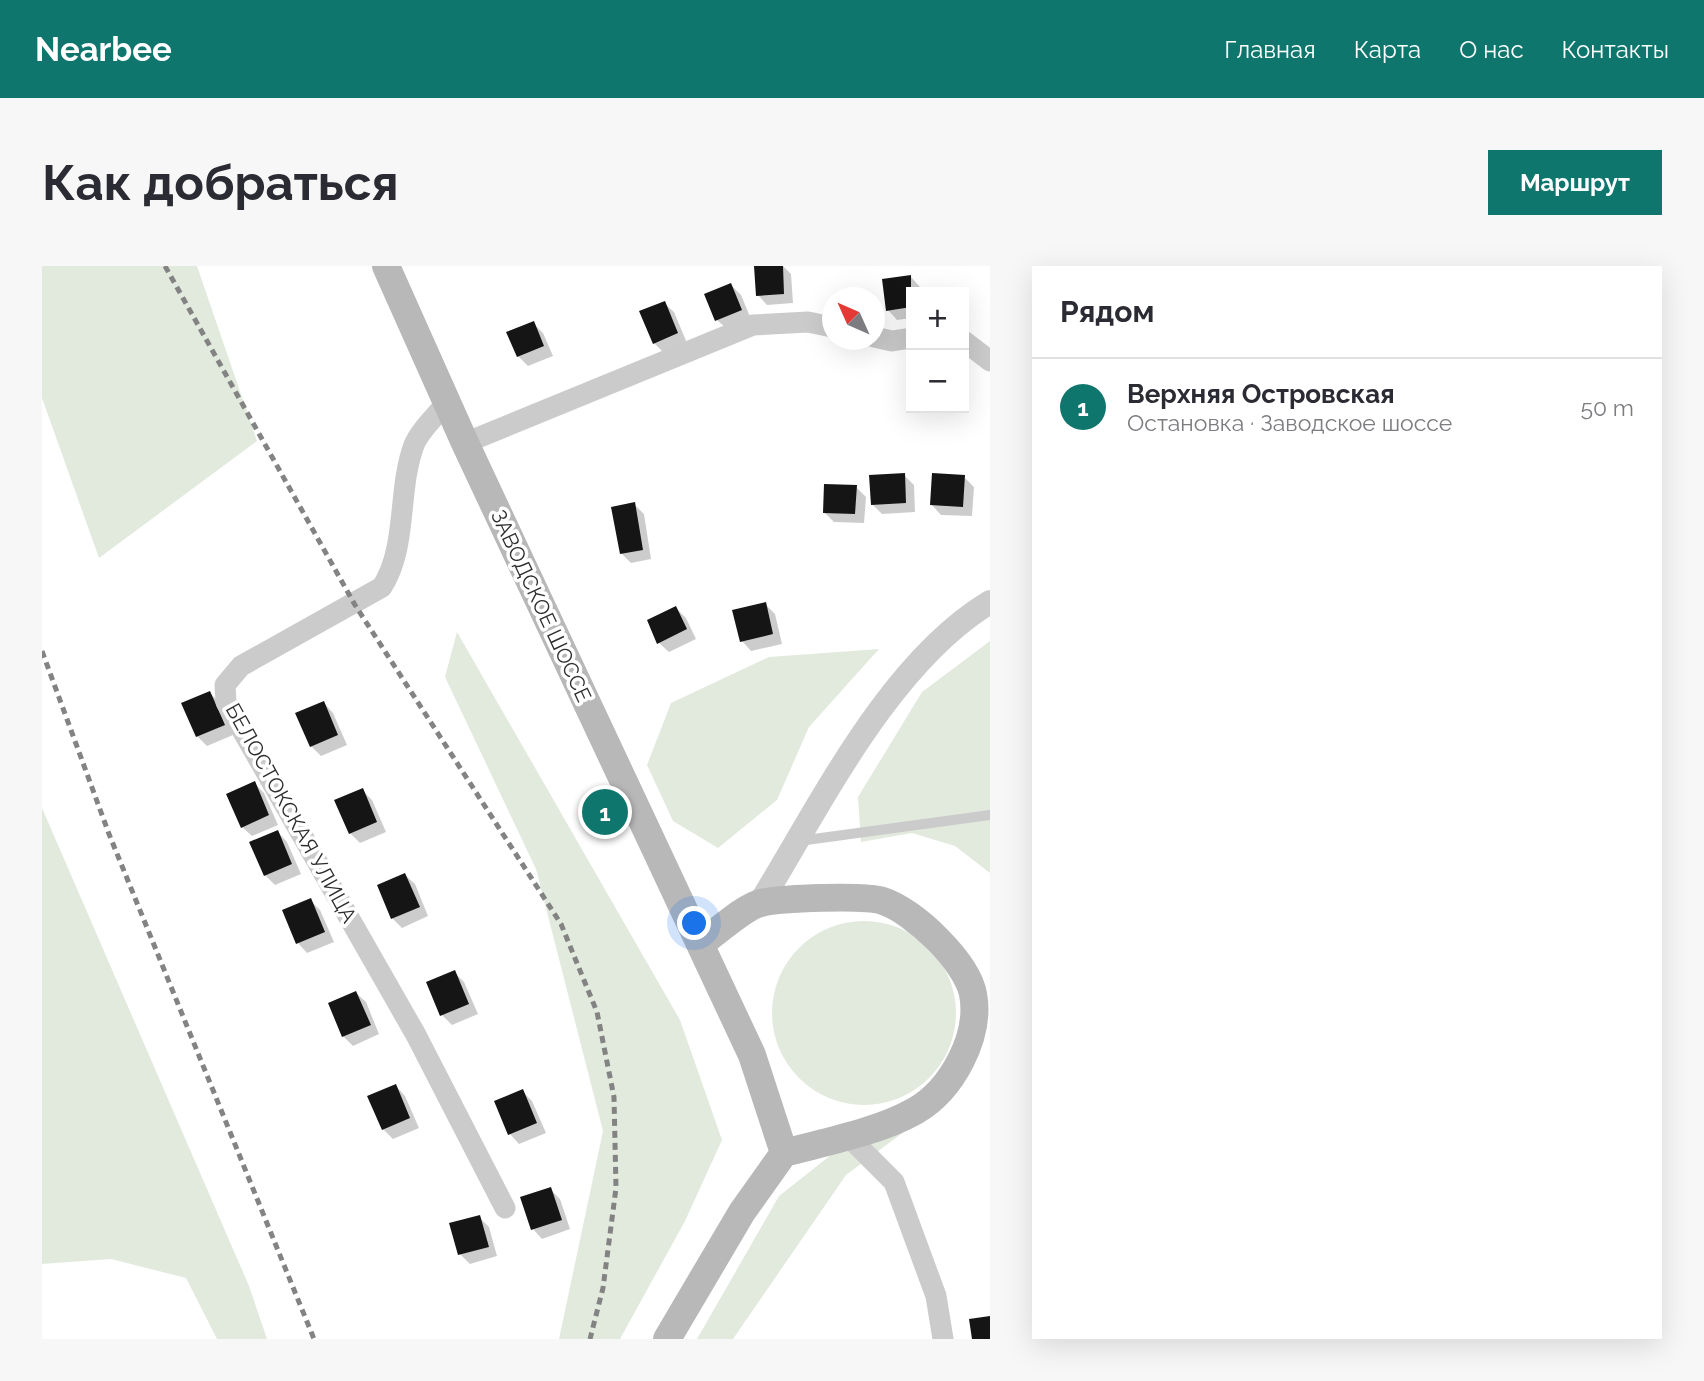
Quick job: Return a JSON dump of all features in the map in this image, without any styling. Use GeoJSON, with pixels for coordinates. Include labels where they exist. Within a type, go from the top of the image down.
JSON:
{"type":"FeatureCollection","features":[{"type":"Feature","properties":{"kind":"main road","name":"ЗАВОДСКОЕ ШОССЕ"},"geometry":{"type":"LineString","coordinates":[[386,266],[752,1055],[784,1153]]}},
{"type":"Feature","properties":{"kind":"main road"},"geometry":{"type":"LineString","coordinates":[[667,1339],[742,1212],[784,1153],[848,1136],[916,1111],[947,1083],[972,1037],[973,993],[954,958],[932,934],[883,901],[837,898],[760,903],[700,944]]}},
{"type":"Feature","properties":{"kind":"street"},"geometry":{"type":"LineString","coordinates":[[466,443],[753,325],[808,322],[822,325]]}},
{"type":"Feature","properties":{"kind":"street"},"geometry":{"type":"LineString","coordinates":[[885,339],[906,339]]}},
{"type":"Feature","properties":{"kind":"street"},"geometry":{"type":"LineString","coordinates":[[969,345],[990,361]]}},
{"type":"Feature","properties":{"kind":"street","name":"БЕЛОСТОКСКАЯ УЛИЦА"},"geometry":{"type":"LineString","coordinates":[[447,402],[415,442],[405,475],[394,567],[382,587],[242,666],[225,685],[226,702],[416,1035],[505,1208]]}},
{"type":"Feature","properties":{"kind":"street"},"geometry":{"type":"LineString","coordinates":[[760,903],[889,695],[963,618],[990,602]]}},
{"type":"Feature","properties":{"kind":"street"},"geometry":{"type":"LineString","coordinates":[[848,1136],[894,1182],[936,1296],[943,1339]]}},
{"type":"Feature","properties":{"kind":"lane"},"geometry":{"type":"LineString","coordinates":[[797,842],[990,815]]}},
{"type":"Feature","properties":{"kind":"shaded area"},"geometry":{"type":"Polygon","coordinates":[[[42,266],[197,266],[257,441],[99,558],[42,398],[42,266]]]}},
{"type":"Feature","properties":{"kind":"shaded area"},"geometry":{"type":"Polygon","coordinates":[[[457,632],[680,1020],[722,1140],[685,1221],[620,1339],[559,1339],[603,1131],[536,869],[445,677],[457,632]]]}},
{"type":"Feature","properties":{"kind":"shaded area"},"geometry":{"type":"Polygon","coordinates":[[[990,641],[990,873],[955,846],[912,833],[861,842],[858,797],[922,692],[990,641]]]}},
{"type":"Feature","properties":{"kind":"shaded area"},"geometry":{"type":"Polygon","coordinates":[[[879,649],[809,727],[777,800],[718,848],[673,821],[647,765],[671,703],[769,657],[879,649]]]}},
{"type":"Feature","properties":{"kind":"shaded area"},"geometry":{"type":"Polygon","coordinates":[[[42,808],[249,1286],[267,1339],[217,1339],[186,1278],[111,1259],[42,1264],[42,808]]]}},
{"type":"Feature","properties":{"kind":"shaded area"},"geometry":{"type":"Polygon","coordinates":[[[864,921],[899,928],[929,948],[949,978],[956,1013],[949,1048],[929,1078],[899,1098],[864,1105],[829,1098],[799,1078],[779,1048],[772,1013],[779,978],[799,948],[829,928],[864,921]]]}},
{"type":"Feature","properties":{"kind":"shaded area"},"geometry":{"type":"Polygon","coordinates":[[[932,1111],[846,1175],[733,1339],[697,1339],[779,1196],[860,1132],[932,1111]]]}},
{"type":"Feature","properties":{"kind":"building"},"geometry":{"type":"Polygon","coordinates":[[[754,266],[783,266],[784,294],[756,296],[754,266]]]}},
{"type":"Feature","properties":{"kind":"building"},"geometry":{"type":"Polygon","coordinates":[[[911,275],[911,287],[906,287],[906,308],[886,311],[882,279],[911,275]]]}},
{"type":"Feature","properties":{"kind":"building"},"geometry":{"type":"Polygon","coordinates":[[[731,283],[742,310],[715,321],[704,294],[731,283]]]}},
{"type":"Feature","properties":{"kind":"building"},"geometry":{"type":"Polygon","coordinates":[[[665,301],[678,333],[653,344],[639,311],[665,301]]]}},
{"type":"Feature","properties":{"kind":"building"},"geometry":{"type":"Polygon","coordinates":[[[534,321],[544,346],[517,357],[506,332],[534,321]]]}},
{"type":"Feature","properties":{"kind":"building"},"geometry":{"type":"Polygon","coordinates":[[[905,473],[906,503],[871,505],[869,475],[905,473]]]}},
{"type":"Feature","properties":{"kind":"building"},"geometry":{"type":"Polygon","coordinates":[[[932,473],[965,475],[963,507],[930,505],[932,473]]]}},
{"type":"Feature","properties":{"kind":"building"},"geometry":{"type":"Polygon","coordinates":[[[824,484],[857,485],[855,514],[823,513],[824,484]]]}},
{"type":"Feature","properties":{"kind":"building"},"geometry":{"type":"Polygon","coordinates":[[[635,502],[643,550],[620,554],[611,507],[635,502]]]}},
{"type":"Feature","properties":{"kind":"building"},"geometry":{"type":"Polygon","coordinates":[[[766,602],[773,634],[740,642],[732,610],[766,602]]]}},
{"type":"Feature","properties":{"kind":"building"},"geometry":{"type":"Polygon","coordinates":[[[676,606],[687,629],[657,644],[647,620],[676,606]]]}},
{"type":"Feature","properties":{"kind":"building"},"geometry":{"type":"Polygon","coordinates":[[[210,691],[225,725],[196,737],[181,703],[210,691]]]}},
{"type":"Feature","properties":{"kind":"building"},"geometry":{"type":"Polygon","coordinates":[[[324,701],[338,735],[310,747],[295,713],[324,701]]]}},
{"type":"Feature","properties":{"kind":"building"},"geometry":{"type":"Polygon","coordinates":[[[255,781],[269,815],[241,828],[226,794],[255,781]]]}},
{"type":"Feature","properties":{"kind":"building"},"geometry":{"type":"Polygon","coordinates":[[[363,788],[377,822],[349,834],[334,800],[363,788]]]}},
{"type":"Feature","properties":{"kind":"building"},"geometry":{"type":"Polygon","coordinates":[[[278,830],[292,864],[264,876],[249,842],[278,830]]]}},
{"type":"Feature","properties":{"kind":"building"},"geometry":{"type":"Polygon","coordinates":[[[405,873],[420,907],[391,919],[377,885],[405,873]]]}},
{"type":"Feature","properties":{"kind":"building"},"geometry":{"type":"Polygon","coordinates":[[[311,898],[325,932],[296,944],[282,910],[311,898]]]}},
{"type":"Feature","properties":{"kind":"building"},"geometry":{"type":"Polygon","coordinates":[[[455,970],[469,1004],[440,1016],[426,982],[455,970]]]}},
{"type":"Feature","properties":{"kind":"building"},"geometry":{"type":"Polygon","coordinates":[[[356,991],[371,1025],[342,1037],[328,1003],[356,991]]]}},
{"type":"Feature","properties":{"kind":"building"},"geometry":{"type":"Polygon","coordinates":[[[396,1084],[410,1118],[382,1130],[367,1096],[396,1084]]]}},
{"type":"Feature","properties":{"kind":"building"},"geometry":{"type":"Polygon","coordinates":[[[523,1089],[537,1123],[508,1135],[494,1101],[523,1089]]]}},
{"type":"Feature","properties":{"kind":"building"},"geometry":{"type":"Polygon","coordinates":[[[551,1187],[562,1220],[531,1230],[520,1197],[551,1187]]]}},
{"type":"Feature","properties":{"kind":"building"},"geometry":{"type":"Polygon","coordinates":[[[480,1215],[489,1247],[458,1255],[449,1223],[480,1215]]]}},
{"type":"Feature","properties":{"kind":"building"},"geometry":{"type":"Polygon","coordinates":[[[990,1316],[990,1339],[972,1339],[969,1319],[990,1316]]]}},
{"type":"Feature","properties":{"kind":"railway"},"geometry":{"type":"LineString","coordinates":[[165,266],[355,605],[561,924],[597,1012],[614,1097],[616,1188],[603,1288],[590,1339]]}},
{"type":"Feature","properties":{"kind":"railway"},"geometry":{"type":"LineString","coordinates":[[42,651],[109,834],[314,1339]]}},
{"type":"Feature","properties":{"kind":"place","name":"Верхняя Островская"},"geometry":{"type":"Point","coordinates":[605,812]}}]}
